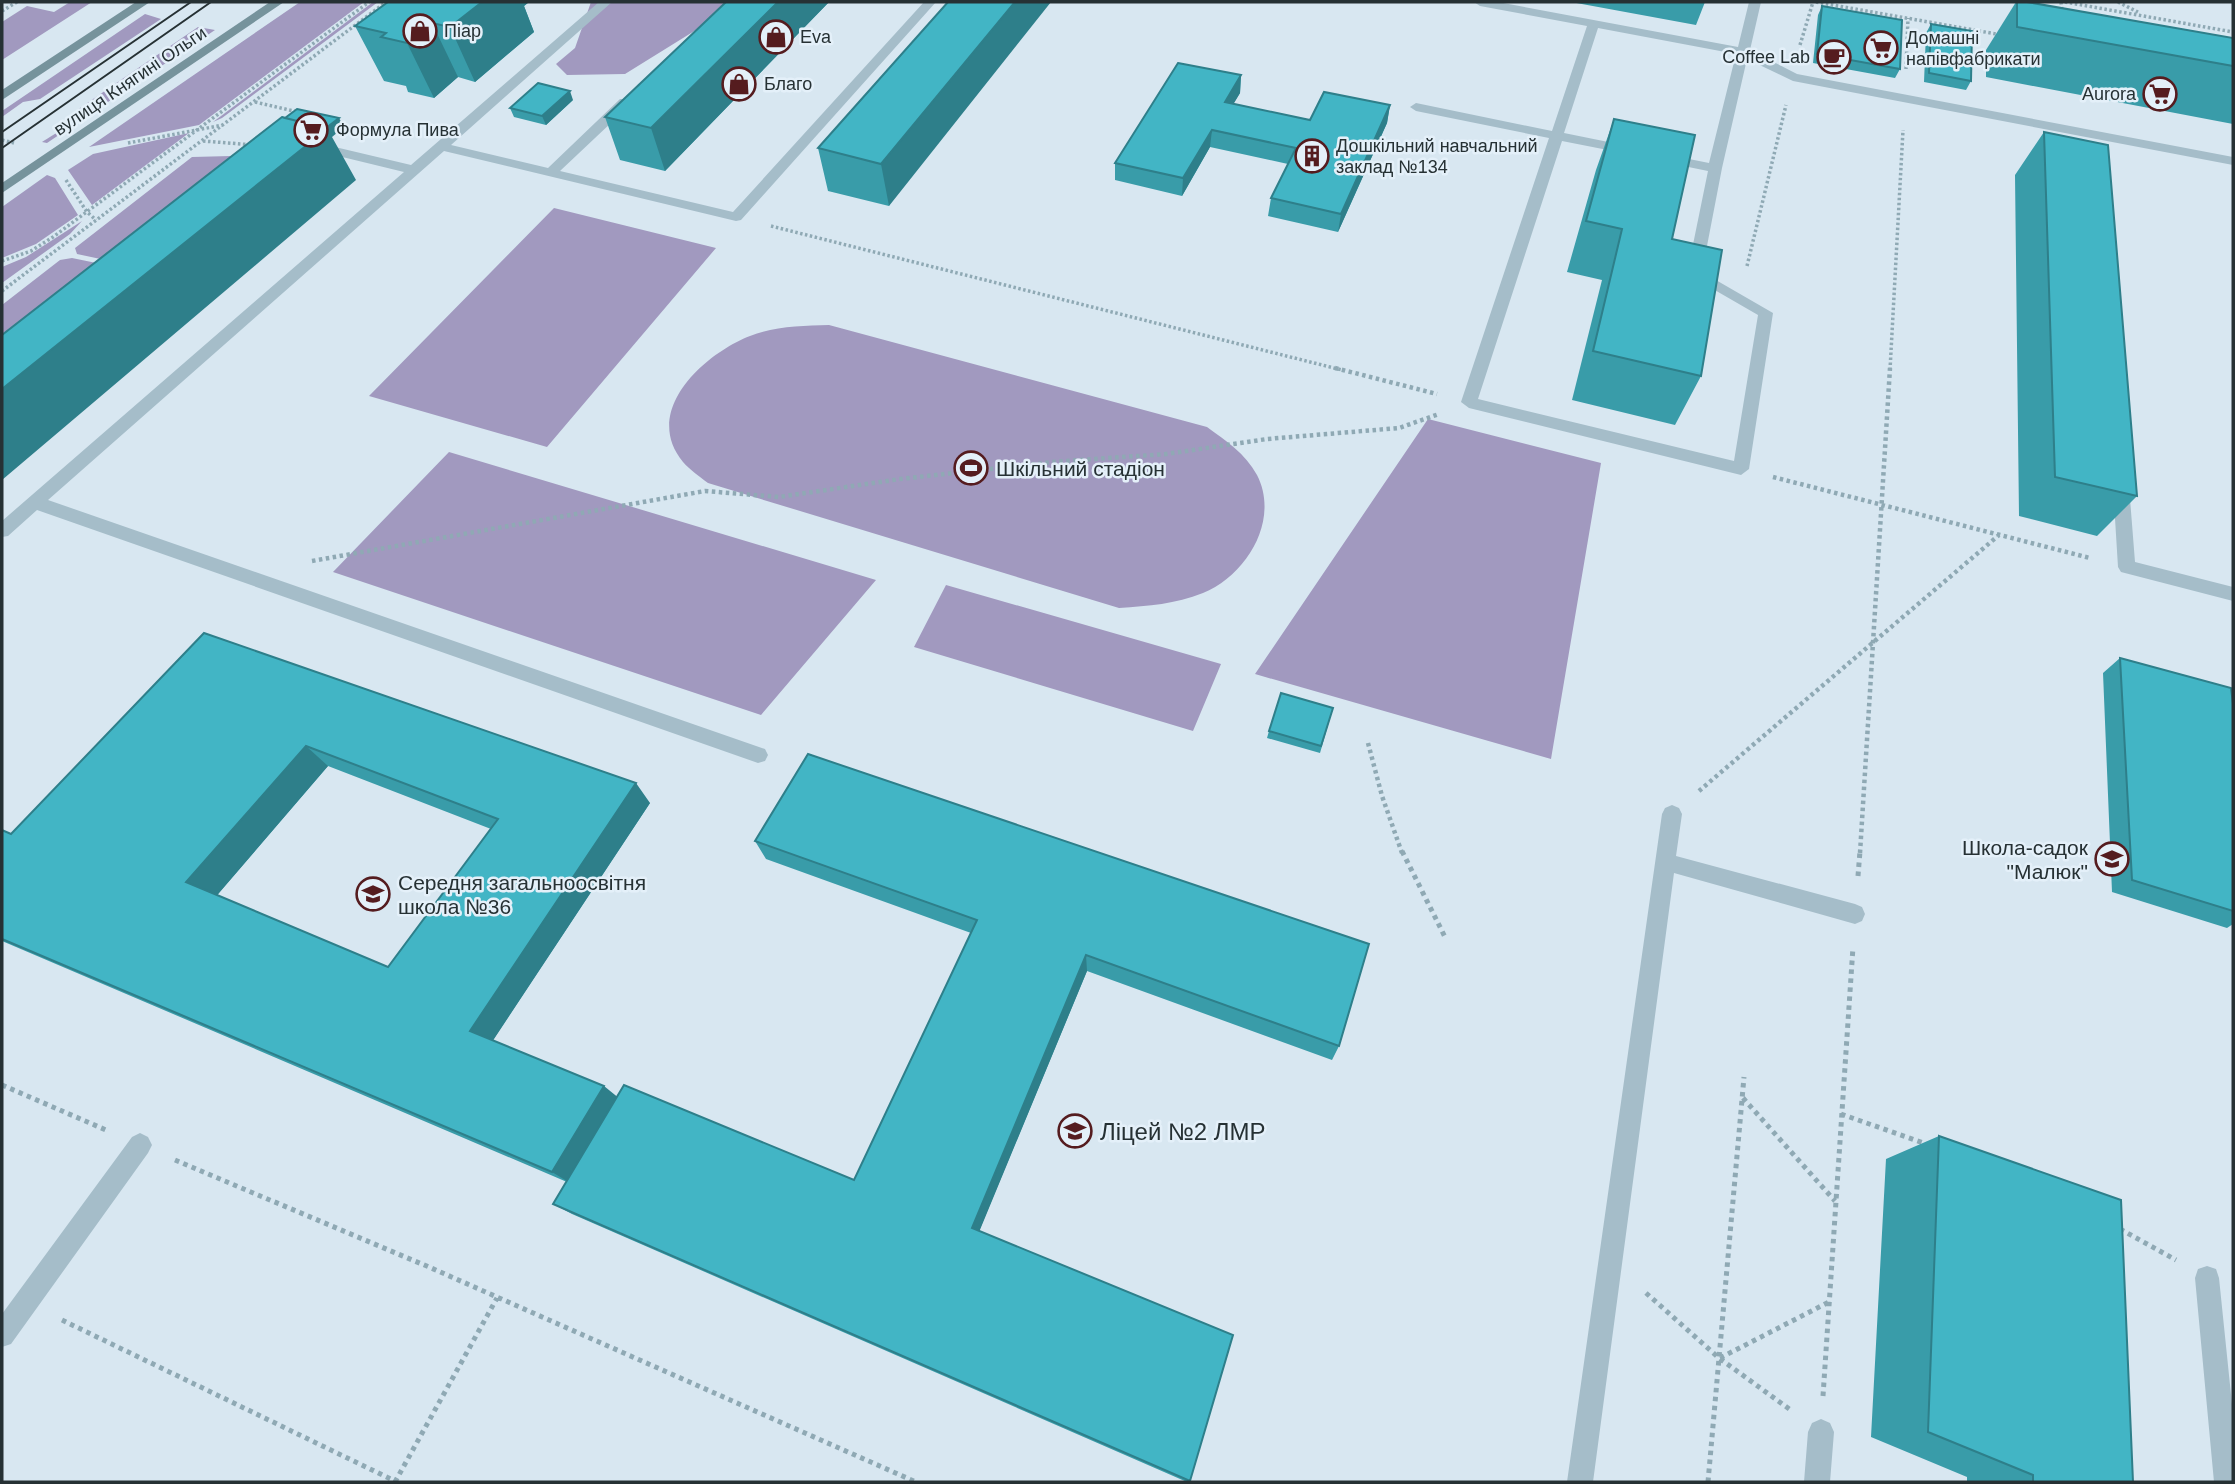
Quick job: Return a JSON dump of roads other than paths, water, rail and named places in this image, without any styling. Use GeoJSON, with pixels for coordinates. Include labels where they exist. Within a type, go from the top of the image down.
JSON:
{"type":"FeatureCollection","features":[{"type":"Feature","properties":{"kind":"main road"},"geometry":{"type":"LineString","coordinates":[[2,96],[144,2]]}},
{"type":"Feature","properties":{"kind":"main road","name":"вулиця Княгині Ольги"},"geometry":{"type":"LineString","coordinates":[[2,189],[278,2]]}},
{"type":"Feature","properties":{"kind":"lane"},"geometry":{"type":"LineString","coordinates":[[2,531],[606,2]]}},
{"type":"Feature","properties":{"kind":"lane"},"geometry":{"type":"LineString","coordinates":[[441,146],[736,218],[930,2]]}},
{"type":"Feature","properties":{"kind":"lane"},"geometry":{"type":"LineString","coordinates":[[1480,2],[1741,51],[1793,77],[2094,139],[2233,161]]}},
{"type":"Feature","properties":{"kind":"lane"},"geometry":{"type":"LineString","coordinates":[[1594,23],[1469,402],[1741,469],[1766,313],[1694,274],[1741,51],[1755,2]]}},
{"type":"Feature","properties":{"kind":"lane"},"geometry":{"type":"LineString","coordinates":[[552,171],[632,96]]}},
{"type":"Feature","properties":{"kind":"lane"},"geometry":{"type":"LineString","coordinates":[[1416,107],[1715,168]]}},
{"type":"Feature","properties":{"kind":"lane"},"geometry":{"type":"LineString","coordinates":[[335,151],[414,170]]}},
{"type":"Feature","properties":{"kind":"lane"},"geometry":{"type":"LineString","coordinates":[[2120,472],[2127,567],[2233,594]]}},
{"type":"Feature","properties":{"kind":"lane"},"geometry":{"type":"LineString","coordinates":[[34,502],[758,755]]}},
{"type":"Feature","properties":{"kind":"lane"},"geometry":{"type":"LineString","coordinates":[[1580,1482],[1672,814]]}},
{"type":"Feature","properties":{"kind":"lane"},"geometry":{"type":"LineString","coordinates":[[1666,862],[1855,914]]}},
{"type":"Feature","properties":{"kind":"lane"},"geometry":{"type":"LineString","coordinates":[[2,1335],[140,1145]]}},
{"type":"Feature","properties":{"kind":"lane"},"geometry":{"type":"LineString","coordinates":[[2207,1278],[2228,1471]]}},
{"type":"Feature","properties":{"kind":"lane"},"geometry":{"type":"LineString","coordinates":[[1817,1482],[1821,1432]]}},
{"type":"Feature","properties":{"kind":"tram line"},"geometry":{"type":"LineString","coordinates":[[2,132],[191,2]]}},
{"type":"Feature","properties":{"kind":"tram line"},"geometry":{"type":"LineString","coordinates":[[2,148],[211,2]]}},
{"type":"Feature","properties":{"kind":"place","name":"Піар"},"geometry":{"type":"Point","coordinates":[420,31]}},
{"type":"Feature","properties":{"kind":"place","name":"Eva"},"geometry":{"type":"Point","coordinates":[776,37]}},
{"type":"Feature","properties":{"kind":"place","name":"Домашні напівфабрикати"},"geometry":{"type":"Point","coordinates":[1881,48]}},
{"type":"Feature","properties":{"kind":"place","name":"Coffee Lab"},"geometry":{"type":"Point","coordinates":[1834,57]}},
{"type":"Feature","properties":{"kind":"place","name":"Благо"},"geometry":{"type":"Point","coordinates":[739,84]}},
{"type":"Feature","properties":{"kind":"place","name":"Aurora"},"geometry":{"type":"Point","coordinates":[2160,94]}},
{"type":"Feature","properties":{"kind":"place","name":"Формула Пива"},"geometry":{"type":"Point","coordinates":[311,130]}},
{"type":"Feature","properties":{"kind":"place","name":"Дошкільний навчальний заклад №134"},"geometry":{"type":"Point","coordinates":[1312,156]}},
{"type":"Feature","properties":{"kind":"place","name":"Шкільний стадіон"},"geometry":{"type":"Point","coordinates":[971,468]}},
{"type":"Feature","properties":{"kind":"place","name":"Школа-садок \"Малюк\""},"geometry":{"type":"Point","coordinates":[2112,859]}},
{"type":"Feature","properties":{"kind":"place","name":"Середня загальноосвітня школа №36"},"geometry":{"type":"Point","coordinates":[373,894]}},
{"type":"Feature","properties":{"kind":"place","name":"Ліцей №2 ЛМР"},"geometry":{"type":"Point","coordinates":[1075,1131]}}]}
